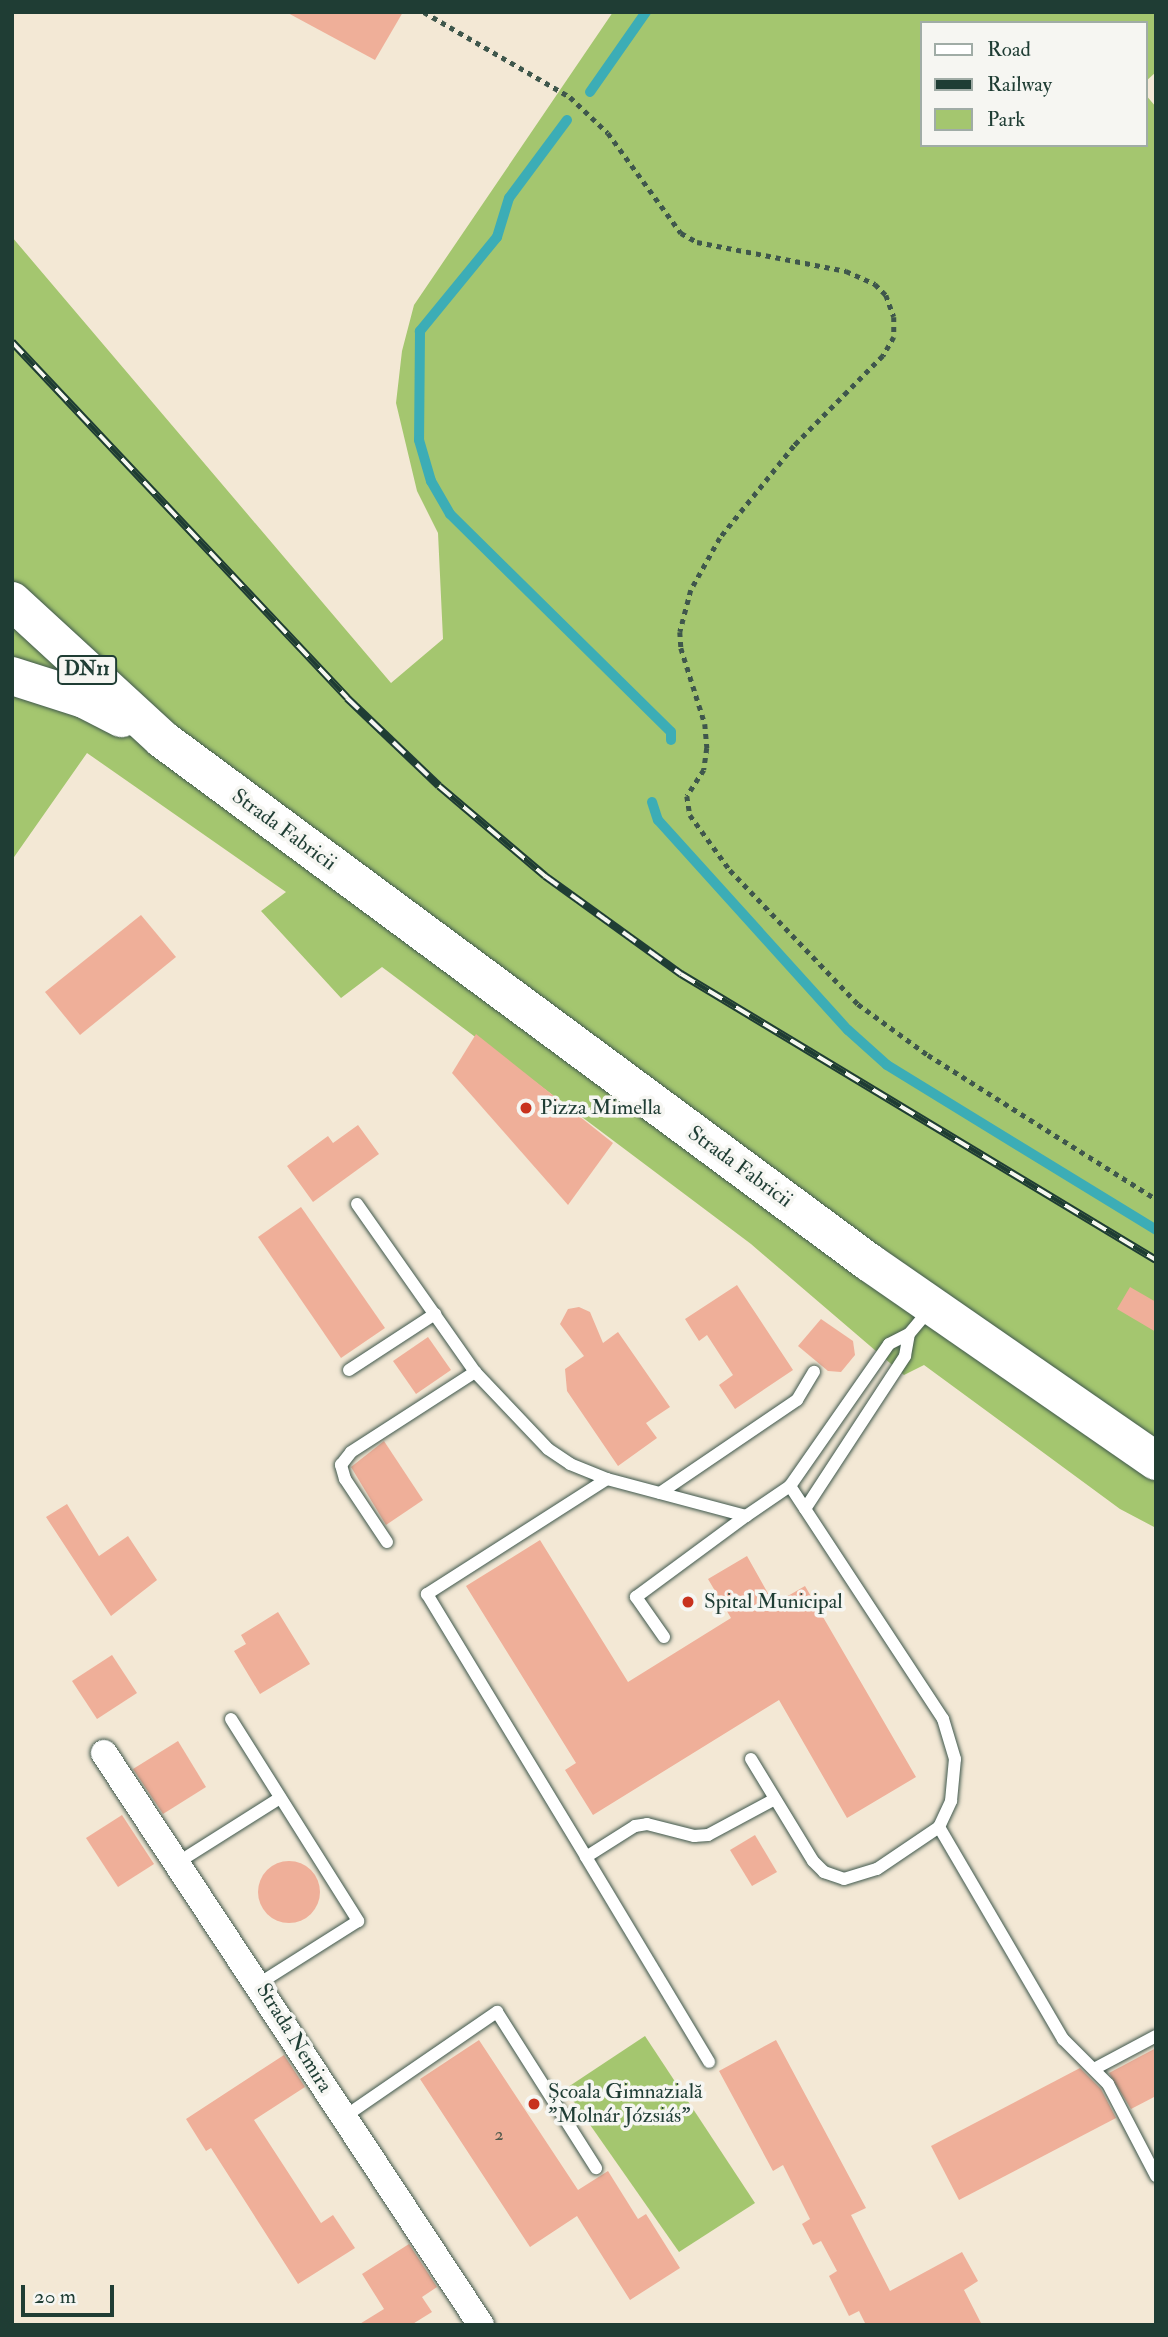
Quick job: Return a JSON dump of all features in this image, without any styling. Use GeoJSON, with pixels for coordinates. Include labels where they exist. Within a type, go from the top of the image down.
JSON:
{"type":"FeatureCollection","features":[{"type":"Feature","properties":{"kind":"highway","name":"Strada Fabricii"},"geometry":{"type":"LineString","coordinates":[[12,601],[162,739],[920,1320],[1156,1461]]}},
{"type":"Feature","properties":{"kind":"highway","name":"Strada Fabricii"},"geometry":{"type":"LineString","coordinates":[[12,676],[84,698],[162,739]]}},
{"type":"Feature","properties":{"kind":"street","name":"Strada Nemira"},"geometry":{"type":"LineString","coordinates":[[104,1753],[260,1983],[344,2117],[481,2325]]}},
{"type":"Feature","properties":{"kind":"lane"},"geometry":{"type":"LineString","coordinates":[[357,1204],[475,1372],[548,1448],[570,1464],[607,1479],[746,1516]]}},
{"type":"Feature","properties":{"kind":"lane"},"geometry":{"type":"LineString","coordinates":[[349,1370],[435,1314]]}},
{"type":"Feature","properties":{"kind":"lane"},"geometry":{"type":"LineString","coordinates":[[664,1637],[636,1597],[790,1486],[889,1344],[920,1320]]}},
{"type":"Feature","properties":{"kind":"lane"},"geometry":{"type":"LineString","coordinates":[[805,1509],[905,1356],[920,1320]]}},
{"type":"Feature","properties":{"kind":"lane"},"geometry":{"type":"LineString","coordinates":[[387,1542],[341,1471],[345,1459],[475,1372]]}},
{"type":"Feature","properties":{"kind":"lane"},"geometry":{"type":"LineString","coordinates":[[660,1493],[797,1400],[814,1372]]}},
{"type":"Feature","properties":{"kind":"lane"},"geometry":{"type":"LineString","coordinates":[[607,1479],[427,1594],[709,2062]]}},
{"type":"Feature","properties":{"kind":"lane"},"geometry":{"type":"LineString","coordinates":[[751,1759],[773,1800],[813,1861],[824,1872],[844,1879],[877,1869],[939,1827],[951,1801],[955,1770],[943,1719],[790,1486]]}},
{"type":"Feature","properties":{"kind":"lane"},"geometry":{"type":"LineString","coordinates":[[230,1719],[358,1921],[260,1983]]}},
{"type":"Feature","properties":{"kind":"lane"},"geometry":{"type":"LineString","coordinates":[[177,1863],[281,1798]]}},
{"type":"Feature","properties":{"kind":"lane"},"geometry":{"type":"LineString","coordinates":[[586,1857],[635,1826],[647,1824],[708,1836],[773,1800]]}},
{"type":"Feature","properties":{"kind":"lane"},"geometry":{"type":"LineString","coordinates":[[939,1827],[1063,2039],[1108,2084],[1156,2176]]}},
{"type":"Feature","properties":{"kind":"lane"},"geometry":{"type":"LineString","coordinates":[[344,2117],[497,2012],[596,2168]]}},
{"type":"Feature","properties":{"kind":"lane"},"geometry":{"type":"LineString","coordinates":[[1094,2069],[1156,2036]]}},
{"type":"Feature","properties":{"kind":"path"},"geometry":{"type":"LineString","coordinates":[[424,12],[570,97],[608,133],[681,233],[697,242],[846,271],[875,284],[886,295],[894,317],[894,337],[883,356],[794,446],[720,538],[691,590],[680,632],[681,648],[705,724],[707,748],[704,770],[687,796],[690,816],[730,870],[858,1004],[928,1055],[1156,1199]]}},
{"type":"Feature","properties":{"kind":"green space"},"geometry":{"type":"Polygon","coordinates":[[[613,12],[1156,12],[1156,72],[1147,80],[1147,21],[920,21],[920,147],[1147,147],[1147,96],[1156,107],[1156,1528],[1120,1509],[924,1365],[904,1375],[751,1244],[382,967],[341,998],[261,911],[286,892],[87,753],[12,860],[12,237],[391,683],[443,639],[438,533],[417,491],[396,403],[402,351],[414,305],[613,12]]]}},
{"type":"Feature","properties":{"kind":"green space"},"geometry":{"type":"Polygon","coordinates":[[[645,2036],[755,2203],[679,2252],[565,2089],[645,2036]]]}},
{"type":"Feature","properties":{"kind":"building"},"geometry":{"type":"Polygon","coordinates":[[[286,12],[403,12],[375,60],[286,12]]]}},
{"type":"Feature","properties":{"kind":"building"},"geometry":{"type":"Polygon","coordinates":[[[141,915],[176,957],[80,1035],[45,992],[141,915]]]}},
{"type":"Feature","properties":{"kind":"building","name":"Pizza Mimella"},"geometry":{"type":"Polygon","coordinates":[[[476,1034],[613,1143],[568,1205],[452,1073],[476,1034]]]}},
{"type":"Feature","properties":{"kind":"building"},"geometry":{"type":"Polygon","coordinates":[[[358,1125],[379,1154],[313,1202],[287,1166],[328,1136],[333,1143],[358,1125]]]}},
{"type":"Feature","properties":{"kind":"building"},"geometry":{"type":"Polygon","coordinates":[[[301,1207],[385,1328],[341,1358],[258,1237],[301,1207]]]}},
{"type":"Feature","properties":{"kind":"building"},"geometry":{"type":"Polygon","coordinates":[[[737,1285],[793,1370],[735,1409],[719,1385],[733,1375],[707,1335],[699,1341],[685,1319],[737,1285]]]}},
{"type":"Feature","properties":{"kind":"building"},"geometry":{"type":"Polygon","coordinates":[[[1130,1287],[1156,1302],[1156,1332],[1117,1309],[1130,1287]]]}},
{"type":"Feature","properties":{"kind":"building"},"geometry":{"type":"Polygon","coordinates":[[[579,1307],[590,1312],[603,1343],[618,1332],[670,1407],[646,1423],[657,1438],[618,1466],[567,1391],[565,1369],[584,1356],[560,1324],[568,1309],[579,1307]]]}},
{"type":"Feature","properties":{"kind":"building"},"geometry":{"type":"Polygon","coordinates":[[[821,1319],[853,1341],[855,1355],[841,1372],[828,1371],[798,1346],[821,1319]]]}},
{"type":"Feature","properties":{"kind":"building"},"geometry":{"type":"Polygon","coordinates":[[[428,1337],[451,1370],[416,1394],[393,1361],[428,1337]]]}},
{"type":"Feature","properties":{"kind":"building"},"geometry":{"type":"Polygon","coordinates":[[[384,1441],[423,1500],[386,1525],[351,1467],[384,1441]]]}},
{"type":"Feature","properties":{"kind":"building"},"geometry":{"type":"Polygon","coordinates":[[[67,1504],[99,1556],[128,1536],[157,1580],[111,1616],[46,1517],[67,1504]]]}},
{"type":"Feature","properties":{"kind":"building"},"geometry":{"type":"Polygon","coordinates":[[[540,1540],[628,1682],[731,1618],[708,1579],[747,1556],[774,1604],[805,1586],[916,1777],[847,1818],[779,1700],[593,1815],[565,1770],[576,1763],[466,1586],[540,1540]]]}},
{"type":"Feature","properties":{"kind":"building"},"geometry":{"type":"Polygon","coordinates":[[[278,1612],[310,1664],[260,1694],[234,1651],[246,1644],[241,1635],[278,1612]]]}},
{"type":"Feature","properties":{"kind":"building"},"geometry":{"type":"Polygon","coordinates":[[[112,1655],[137,1693],[97,1719],[72,1681],[112,1655]]]}},
{"type":"Feature","properties":{"kind":"building"},"geometry":{"type":"Polygon","coordinates":[[[178,1741],[206,1787],[163,1814],[133,1769],[178,1741]]]}},
{"type":"Feature","properties":{"kind":"building"},"geometry":{"type":"Polygon","coordinates":[[[122,1815],[154,1864],[118,1887],[86,1838],[122,1815]]]}},
{"type":"Feature","properties":{"kind":"building"},"geometry":{"type":"Polygon","coordinates":[[[755,1835],[777,1872],[752,1886],[730,1850],[755,1835]]]}},
{"type":"Feature","properties":{"kind":"building"},"geometry":{"type":"Polygon","coordinates":[[[289,1861],[301,1863],[311,1870],[318,1880],[318,1904],[311,1914],[301,1921],[289,1923],[277,1921],[267,1914],[260,1904],[258,1892],[260,1880],[267,1870],[277,1863],[289,1861]]]}},
{"type":"Feature","properties":{"kind":"building"},"geometry":{"type":"Polygon","coordinates":[[[479,2040],[578,2190],[608,2171],[638,2219],[646,2214],[680,2268],[630,2300],[577,2216],[530,2247],[420,2079],[479,2040]]]}},
{"type":"Feature","properties":{"kind":"building"},"geometry":{"type":"Polygon","coordinates":[[[776,2040],[866,2208],[851,2215],[890,2291],[962,2252],[978,2281],[964,2290],[982,2325],[866,2325],[859,2311],[849,2316],[829,2276],[837,2271],[821,2241],[813,2245],[802,2224],[810,2219],[783,2165],[773,2171],[719,2071],[776,2040]]]}},
{"type":"Feature","properties":{"kind":"building"},"geometry":{"type":"Polygon","coordinates":[[[1156,2048],[1156,2096],[1131,2109],[1109,2073],[1156,2048]]]}},
{"type":"Feature","properties":{"kind":"building"},"geometry":{"type":"Polygon","coordinates":[[[284,2055],[305,2087],[254,2120],[321,2223],[333,2215],[355,2248],[298,2284],[211,2148],[206,2151],[186,2119],[284,2055]]]}},
{"type":"Feature","properties":{"kind":"building"},"geometry":{"type":"Polygon","coordinates":[[[1080,2068],[1101,2089],[1116,2118],[959,2200],[931,2146],[1080,2068]]]}},
{"type":"Feature","properties":{"kind":"building"},"geometry":{"type":"Polygon","coordinates":[[[409,2244],[437,2287],[422,2297],[432,2312],[411,2325],[358,2325],[384,2309],[362,2274],[409,2244]]]}},
{"type":"Feature","properties":{"kind":"waterway"},"geometry":{"type":"LineString","coordinates":[[590,92],[646,12]]}},
{"type":"Feature","properties":{"kind":"waterway"},"geometry":{"type":"LineString","coordinates":[[567,120],[509,198],[497,237],[420,331],[419,440],[431,481],[450,514],[671,732],[671,740]]}},
{"type":"Feature","properties":{"kind":"waterway"},"geometry":{"type":"LineString","coordinates":[[652,802],[658,820],[848,1030],[887,1065],[1156,1230]]}},
{"type":"Feature","properties":{"kind":"railway"},"geometry":{"type":"LineString","coordinates":[[12,342],[347,698],[439,786],[545,876],[681,974],[1156,1260]]}},
{"type":"Feature","properties":{"kind":"place","name":"Pizza Mimella"},"geometry":{"type":"Point","coordinates":[526,1108]}},
{"type":"Feature","properties":{"kind":"place","name":"Spital Municipal"},"geometry":{"type":"Point","coordinates":[688,1602]}},
{"type":"Feature","properties":{"kind":"place","name":"Școala Gimnazială \"Molnár Józsiás\""},"geometry":{"type":"Point","coordinates":[534,2104]}}]}
